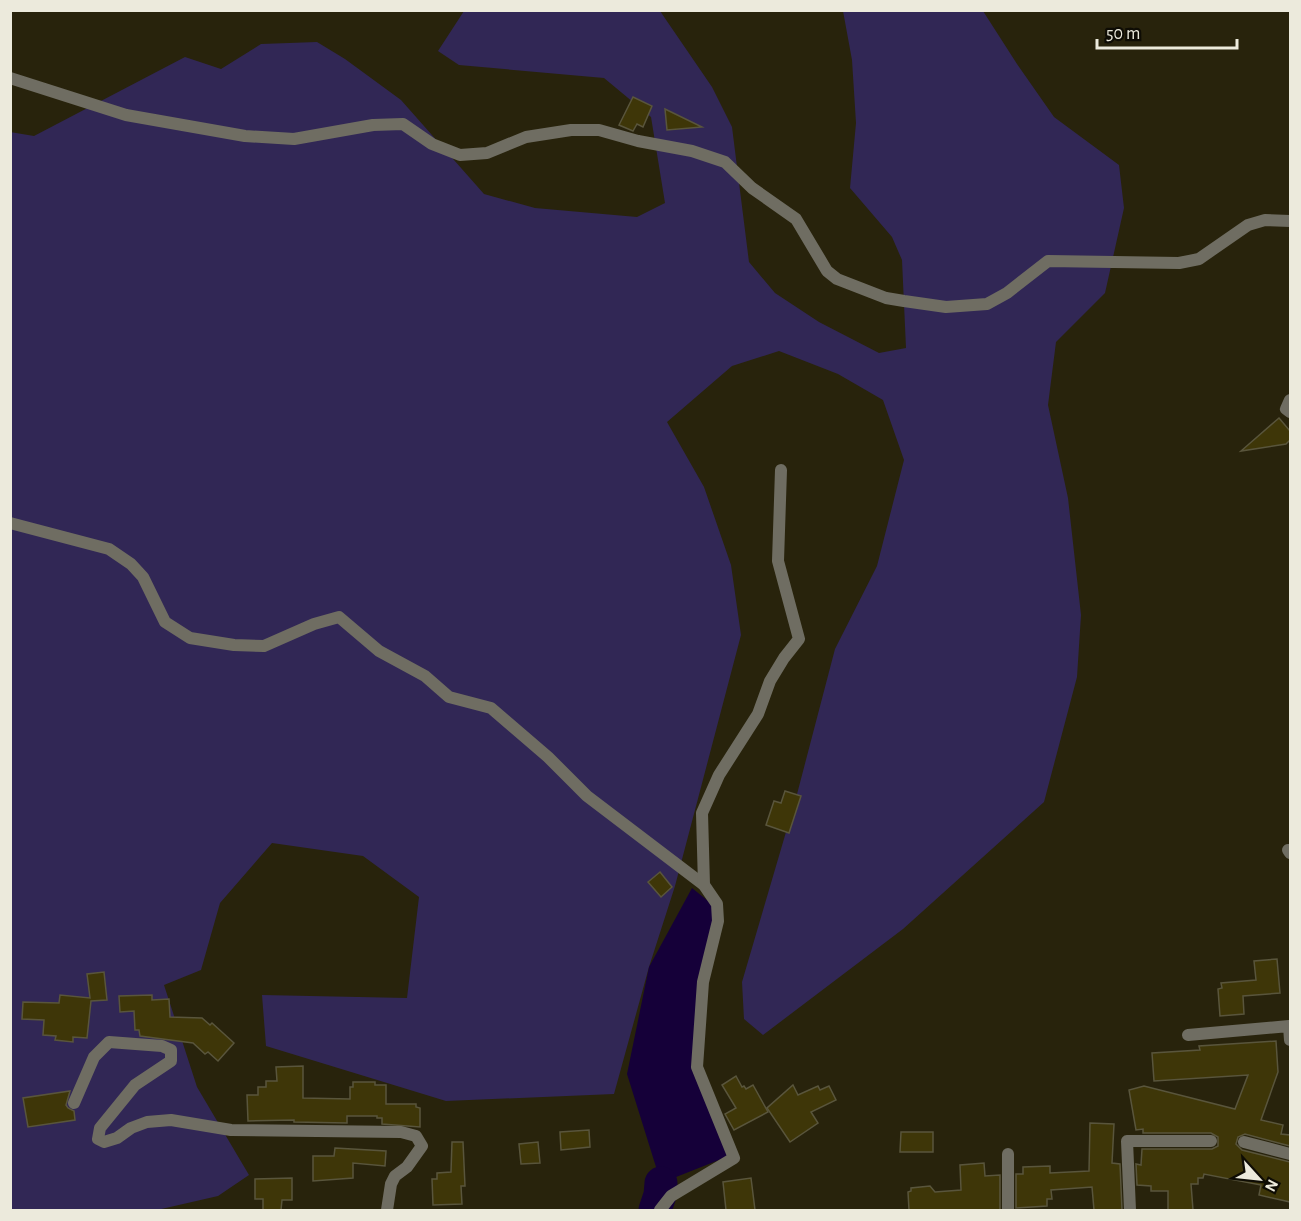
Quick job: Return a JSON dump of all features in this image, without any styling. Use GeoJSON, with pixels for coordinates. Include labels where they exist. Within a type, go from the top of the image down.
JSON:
{"type":"FeatureCollection","features":[{"type":"Feature","properties":{"kind":"street"},"geometry":{"type":"LineString","coordinates":[[10,78],[126,115],[245,136],[294,139],[373,125],[403,124],[432,144],[460,155],[487,153],[526,136],[571,130],[599,130],[638,141],[692,151],[725,162],[752,188],[796,219],[827,271],[837,279],[886,298],[946,307],[987,304],[1007,293],[1048,261],[1179,263],[1199,259],[1248,225],[1265,220],[1290,221]]}},
{"type":"Feature","properties":{"kind":"street"},"geometry":{"type":"LineString","coordinates":[[1290,400],[1286,409],[1290,412]]}},
{"type":"Feature","properties":{"kind":"street"},"geometry":{"type":"LineString","coordinates":[[704,885],[702,813],[719,775],[758,714],[770,681],[799,639],[778,561],[781,470]]}},
{"type":"Feature","properties":{"kind":"street"},"geometry":{"type":"LineString","coordinates":[[10,523],[109,549],[131,564],[143,577],[165,622],[190,638],[234,645],[264,646],[314,624],[339,617],[379,651],[425,676],[449,698],[491,708],[548,757],[587,796],[704,885],[717,904],[718,921],[703,982],[697,1067],[734,1158],[671,1197],[660,1210]]}},
{"type":"Feature","properties":{"kind":"street"},"geometry":{"type":"LineString","coordinates":[[1188,1035],[1289,1026],[1290,1040]]}},
{"type":"Feature","properties":{"kind":"street"},"geometry":{"type":"LineString","coordinates":[[74,1103],[94,1057],[109,1042],[162,1046],[171,1050],[171,1061],[135,1085],[100,1128],[98,1139],[104,1142],[117,1138],[131,1128],[147,1122],[171,1120],[231,1130],[401,1132],[416,1136],[422,1146],[407,1167],[395,1176],[391,1185],[387,1210]]}},
{"type":"Feature","properties":{"kind":"street"},"geometry":{"type":"LineString","coordinates":[[1130,1210],[1127,1141],[1211,1141]]}},
{"type":"Feature","properties":{"kind":"street"},"geometry":{"type":"LineString","coordinates":[[1244,1143],[1290,1154]]}},
{"type":"Feature","properties":{"kind":"street"},"geometry":{"type":"LineString","coordinates":[[1008,1154],[1008,1210]]}},
{"type":"Feature","properties":{"kind":"shaded area"},"geometry":{"type":"Polygon","coordinates":[[[464,11],[660,11],[712,87],[732,127],[749,262],[775,293],[819,322],[879,353],[906,348],[902,260],[892,237],[850,188],[856,123],[852,60],[843,11],[983,11],[1054,117],[1119,165],[1124,208],[1105,293],[1056,342],[1048,405],[1068,498],[1081,615],[1077,677],[1044,802],[903,929],[763,1035],[744,1019],[742,982],[796,798],[835,649],[877,566],[904,460],[883,400],[838,374],[779,351],[732,366],[667,422],[704,487],[731,565],[741,635],[675,886],[649,967],[614,1094],[446,1101],[266,1046],[262,995],[407,998],[419,897],[363,856],[272,843],[220,903],[201,970],[164,985],[197,1087],[249,1175],[218,1196],[157,1210],[11,1210],[10,132],[34,136],[185,57],[221,69],[261,44],[317,42],[345,59],[401,100],[484,194],[535,208],[637,217],[665,203],[651,117],[604,78],[459,65],[438,51],[464,11]]]}},
{"type":"Feature","properties":{"kind":"shaded area"},"geometry":{"type":"Polygon","coordinates":[[[692,888],[713,905],[713,922],[693,1068],[729,1156],[661,1183],[627,1074],[649,967],[692,888]]]}},
{"type":"Feature","properties":{"kind":"building"},"geometry":{"type":"Polygon","coordinates":[[[633,97],[652,106],[643,127],[637,124],[633,131],[619,125],[633,97]]]}},
{"type":"Feature","properties":{"kind":"building"},"geometry":{"type":"Polygon","coordinates":[[[665,109],[702,127],[667,130],[665,109]]]}},
{"type":"Feature","properties":{"kind":"building"},"geometry":{"type":"Polygon","coordinates":[[[1279,418],[1290,431],[1290,440],[1286,444],[1241,451],[1279,418]]]}},
{"type":"Feature","properties":{"kind":"building"},"geometry":{"type":"Polygon","coordinates":[[[785,791],[801,796],[789,833],[766,825],[774,801],[781,803],[785,791]]]}},
{"type":"Feature","properties":{"kind":"building"},"geometry":{"type":"Polygon","coordinates":[[[660,872],[672,887],[661,897],[648,882],[660,872]]]}},
{"type":"Feature","properties":{"kind":"building"},"geometry":{"type":"Polygon","coordinates":[[[1277,959],[1280,993],[1243,996],[1244,1014],[1220,1016],[1218,989],[1222,988],[1221,983],[1256,980],[1254,961],[1277,959]]]}},
{"type":"Feature","properties":{"kind":"building"},"geometry":{"type":"Polygon","coordinates":[[[104,972],[107,1000],[91,1001],[87,1038],[73,1037],[73,1042],[55,1040],[56,1036],[43,1035],[44,1020],[22,1019],[23,1002],[59,1003],[60,995],[90,998],[87,974],[104,972]]]}},
{"type":"Feature","properties":{"kind":"building"},"geometry":{"type":"Polygon","coordinates":[[[152,995],[152,1000],[169,999],[170,1017],[202,1018],[210,1025],[212,1023],[234,1043],[218,1061],[208,1052],[205,1054],[193,1043],[140,1036],[139,1030],[135,1030],[134,1011],[120,1012],[119,996],[152,995]]]}},
{"type":"Feature","properties":{"kind":"building"},"geometry":{"type":"Polygon","coordinates":[[[1276,1041],[1278,1072],[1261,1120],[1283,1125],[1281,1134],[1290,1135],[1290,1146],[1245,1134],[1238,1137],[1236,1144],[1242,1150],[1290,1162],[1290,1202],[1259,1195],[1261,1185],[1204,1174],[1203,1178],[1198,1178],[1198,1184],[1191,1184],[1193,1210],[1168,1210],[1168,1191],[1151,1191],[1151,1186],[1137,1185],[1136,1164],[1141,1165],[1142,1149],[1212,1149],[1218,1146],[1218,1137],[1211,1133],[1143,1133],[1143,1129],[1136,1130],[1129,1090],[1144,1086],[1235,1109],[1248,1075],[1154,1081],[1152,1053],[1200,1050],[1199,1046],[1276,1041]]]}},
{"type":"Feature","properties":{"kind":"building"},"geometry":{"type":"Polygon","coordinates":[[[303,1066],[303,1098],[350,1099],[350,1087],[353,1087],[353,1082],[375,1082],[375,1085],[386,1085],[386,1104],[416,1104],[416,1107],[420,1108],[420,1127],[382,1124],[382,1118],[377,1118],[377,1116],[347,1116],[347,1123],[294,1122],[294,1120],[248,1121],[247,1095],[258,1095],[258,1087],[266,1087],[266,1081],[277,1081],[276,1067],[303,1066]]]}},
{"type":"Feature","properties":{"kind":"building"},"geometry":{"type":"Polygon","coordinates":[[[736,1076],[742,1087],[746,1089],[753,1085],[768,1112],[734,1130],[725,1114],[736,1108],[722,1085],[736,1076]]]}},
{"type":"Feature","properties":{"kind":"building"},"geometry":{"type":"Polygon","coordinates":[[[793,1085],[798,1095],[818,1086],[820,1090],[829,1086],[836,1100],[811,1112],[818,1123],[790,1142],[767,1108],[793,1085]]]}},
{"type":"Feature","properties":{"kind":"building"},"geometry":{"type":"Polygon","coordinates":[[[70,1091],[66,1105],[74,1111],[75,1120],[28,1127],[23,1098],[70,1091]]]}},
{"type":"Feature","properties":{"kind":"building"},"geometry":{"type":"Polygon","coordinates":[[[1090,1123],[1114,1124],[1112,1163],[1120,1164],[1122,1210],[1094,1210],[1092,1187],[1051,1190],[1052,1199],[1047,1199],[1047,1206],[1016,1208],[1016,1174],[1023,1174],[1023,1167],[1050,1166],[1050,1173],[1089,1171],[1090,1123]]]}},
{"type":"Feature","properties":{"kind":"building"},"geometry":{"type":"Polygon","coordinates":[[[589,1130],[590,1147],[561,1150],[560,1132],[589,1130]]]}},
{"type":"Feature","properties":{"kind":"building"},"geometry":{"type":"Polygon","coordinates":[[[901,1132],[933,1132],[933,1152],[900,1152],[901,1132]]]}},
{"type":"Feature","properties":{"kind":"building"},"geometry":{"type":"Polygon","coordinates":[[[452,1142],[463,1142],[465,1186],[461,1186],[462,1204],[433,1205],[432,1179],[437,1179],[437,1173],[451,1172],[452,1142]]]}},
{"type":"Feature","properties":{"kind":"building"},"geometry":{"type":"Polygon","coordinates":[[[538,1142],[540,1163],[521,1164],[519,1144],[538,1142]]]}},
{"type":"Feature","properties":{"kind":"building"},"geometry":{"type":"Polygon","coordinates":[[[335,1148],[386,1151],[385,1166],[353,1163],[353,1178],[313,1181],[313,1156],[334,1156],[335,1148]]]}},
{"type":"Feature","properties":{"kind":"building"},"geometry":{"type":"Polygon","coordinates":[[[984,1163],[985,1176],[1000,1175],[1000,1210],[909,1210],[908,1192],[911,1188],[930,1186],[935,1192],[961,1190],[960,1165],[984,1163]]]}},
{"type":"Feature","properties":{"kind":"building"},"geometry":{"type":"Polygon","coordinates":[[[292,1178],[292,1200],[282,1200],[281,1210],[263,1210],[263,1199],[255,1199],[255,1179],[292,1178]]]}},
{"type":"Feature","properties":{"kind":"building"},"geometry":{"type":"Polygon","coordinates":[[[751,1178],[755,1210],[726,1210],[723,1182],[751,1178]]]}},
{"type":"Feature","properties":{"kind":"waterway"},"geometry":{"type":"LineString","coordinates":[[655,1210],[661,1183]]}}]}
